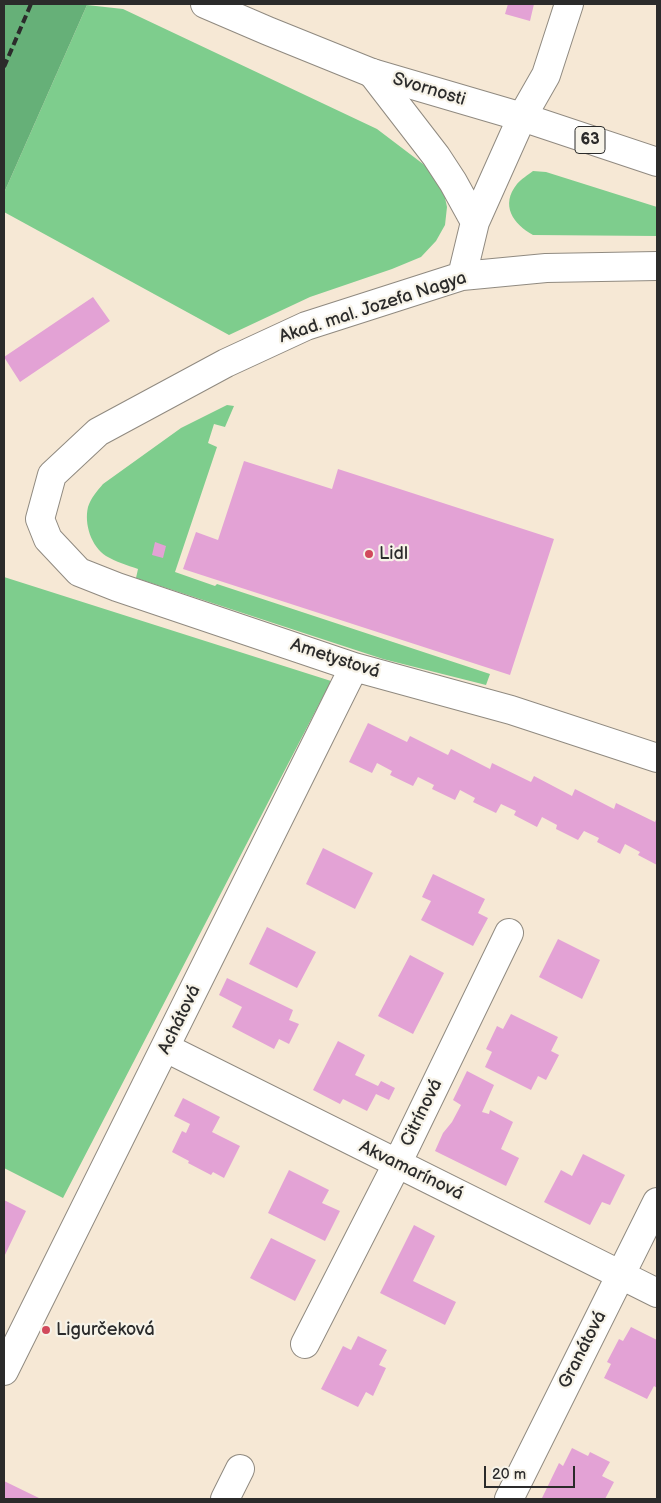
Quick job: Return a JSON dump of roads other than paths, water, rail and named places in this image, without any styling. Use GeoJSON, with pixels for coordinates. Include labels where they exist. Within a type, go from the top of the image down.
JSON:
{"type":"FeatureCollection","features":[{"type":"Feature","properties":{"kind":"street","name":"Svornosti"},"geometry":{"type":"LineString","coordinates":[[205,4],[372,72],[522,117],[657,162]]}},
{"type":"Feature","properties":{"kind":"street"},"geometry":{"type":"LineString","coordinates":[[462,276],[475,222],[522,117],[546,75],[569,4]]}},
{"type":"Feature","properties":{"kind":"street"},"geometry":{"type":"LineString","coordinates":[[372,72],[436,156],[475,222]]}},
{"type":"Feature","properties":{"kind":"street","name":"Akad. mal. Jozefa Nagya"},"geometry":{"type":"LineString","coordinates":[[40,519],[52,475],[98,432],[226,363],[306,326],[462,276],[546,268],[657,266]]}},
{"type":"Feature","properties":{"kind":"street","name":"Ametystová"},"geometry":{"type":"LineString","coordinates":[[40,519],[48,539],[79,572],[117,587],[354,667],[511,710],[657,758]]}},
{"type":"Feature","properties":{"kind":"street","name":"Achátová"},"geometry":{"type":"LineString","coordinates":[[4,1371],[354,667]]}},
{"type":"Feature","properties":{"kind":"street","name":"Citrínová"},"geometry":{"type":"LineString","coordinates":[[305,1344],[397,1164],[508,933]]}},
{"type":"Feature","properties":{"kind":"street","name":"Akvamarínová"},"geometry":{"type":"LineString","coordinates":[[166,1048],[657,1292]]}},
{"type":"Feature","properties":{"kind":"street","name":"Granátová"},"geometry":{"type":"LineString","coordinates":[[509,1499],[657,1202]]}},
{"type":"Feature","properties":{"kind":"street"},"geometry":{"type":"LineString","coordinates":[[225,1499],[240,1469]]}},
{"type":"Feature","properties":{"kind":"railway"},"geometry":{"type":"LineString","coordinates":[[4,67],[31,4]]}},
{"type":"Feature","properties":{"kind":"place","name":"Lidl"},"geometry":{"type":"Point","coordinates":[369,554]}},
{"type":"Feature","properties":{"kind":"place","name":"Ligurčeková"},"geometry":{"type":"Point","coordinates":[46,1330]}}]}
